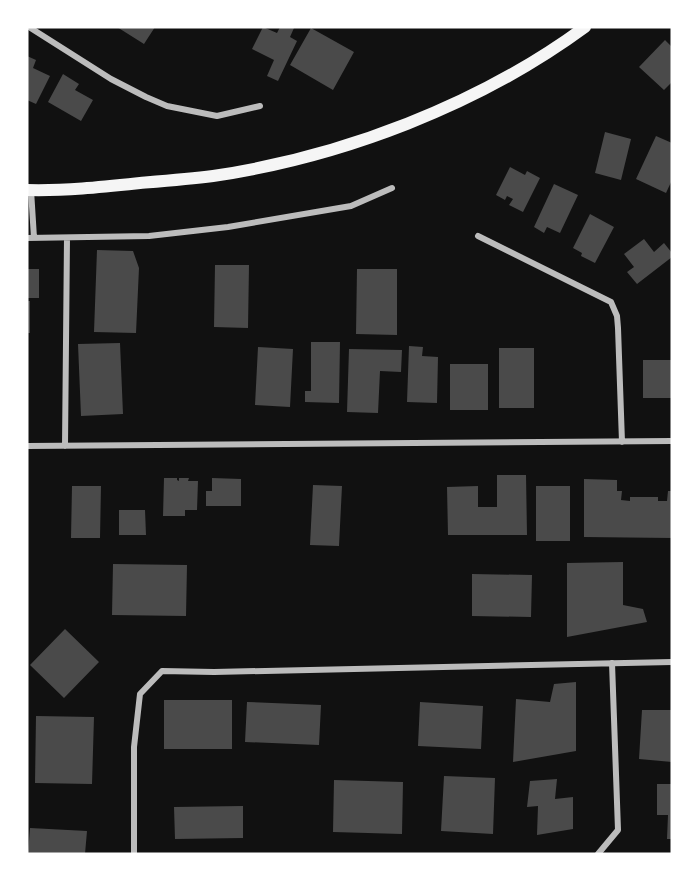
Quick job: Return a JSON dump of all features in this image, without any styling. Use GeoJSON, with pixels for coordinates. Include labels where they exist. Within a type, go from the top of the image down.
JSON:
{"type":"FeatureCollection","features":[{"type":"Feature","properties":{"kind":"main road"},"geometry":{"type":"LineString","coordinates":[[29,190],[70,190],[213,176],[288,161],[363,140],[429,115],[491,84],[585,27]]}},
{"type":"Feature","properties":{"kind":"street"},"geometry":{"type":"LineString","coordinates":[[29,27],[111,79],[146,98],[167,106],[217,116],[260,106]]}},
{"type":"Feature","properties":{"kind":"street"},"geometry":{"type":"LineString","coordinates":[[29,190],[30,238],[67,238],[149,236],[228,227],[351,206],[392,188]]}},
{"type":"Feature","properties":{"kind":"street"},"geometry":{"type":"LineString","coordinates":[[478,236],[611,302],[617,316],[618,328],[622,442]]}},
{"type":"Feature","properties":{"kind":"street"},"geometry":{"type":"LineString","coordinates":[[65,446],[67,238]]}},
{"type":"Feature","properties":{"kind":"street"},"geometry":{"type":"LineString","coordinates":[[27,446],[672,441]]}},
{"type":"Feature","properties":{"kind":"street"},"geometry":{"type":"LineString","coordinates":[[134,854],[134,747],[140,694],[162,671],[226,672],[672,662]]}},
{"type":"Feature","properties":{"kind":"street"},"geometry":{"type":"LineString","coordinates":[[598,854],[618,830],[612,663]]}},
{"type":"Feature","properties":{"kind":"building"},"geometry":{"type":"Polygon","coordinates":[[[117,27],[155,27],[144,44],[117,27]]]}},
{"type":"Feature","properties":{"kind":"building"},"geometry":{"type":"Polygon","coordinates":[[[263,27],[277,33],[280,27],[294,28],[290,37],[297,41],[278,81],[267,76],[274,60],[252,49],[263,27]]]}},
{"type":"Feature","properties":{"kind":"building"},"geometry":{"type":"Polygon","coordinates":[[[311,28],[354,52],[333,90],[290,65],[311,28]]]}},
{"type":"Feature","properties":{"kind":"building"},"geometry":{"type":"Polygon","coordinates":[[[665,40],[672,47],[672,82],[664,90],[639,67],[665,40]]]}},
{"type":"Feature","properties":{"kind":"building"},"geometry":{"type":"Polygon","coordinates":[[[27,56],[36,60],[33,68],[50,76],[36,104],[27,100],[27,56]]]}},
{"type":"Feature","properties":{"kind":"building"},"geometry":{"type":"Polygon","coordinates":[[[63,74],[79,84],[75,90],[93,100],[81,121],[48,102],[63,74]]]}},
{"type":"Feature","properties":{"kind":"building"},"geometry":{"type":"Polygon","coordinates":[[[605,132],[631,139],[621,180],[595,173],[605,132]]]}},
{"type":"Feature","properties":{"kind":"building"},"geometry":{"type":"Polygon","coordinates":[[[656,136],[672,143],[672,180],[666,193],[636,179],[656,136]]]}},
{"type":"Feature","properties":{"kind":"building"},"geometry":{"type":"Polygon","coordinates":[[[510,167],[525,175],[527,171],[540,178],[523,212],[509,205],[513,199],[507,196],[505,200],[496,195],[510,167]]]}},
{"type":"Feature","properties":{"kind":"building"},"geometry":{"type":"Polygon","coordinates":[[[554,184],[578,195],[560,233],[547,227],[544,233],[534,227],[554,184]]]}},
{"type":"Feature","properties":{"kind":"building"},"geometry":{"type":"Polygon","coordinates":[[[590,214],[614,227],[595,263],[581,256],[582,253],[573,248],[590,214]]]}},
{"type":"Feature","properties":{"kind":"building"},"geometry":{"type":"Polygon","coordinates":[[[644,239],[654,252],[664,243],[672,253],[672,257],[637,284],[627,272],[634,267],[624,254],[644,239]]]}},
{"type":"Feature","properties":{"kind":"building"},"geometry":{"type":"Polygon","coordinates":[[[97,250],[133,251],[139,268],[136,333],[94,332],[97,250]]]}},
{"type":"Feature","properties":{"kind":"building"},"geometry":{"type":"Polygon","coordinates":[[[215,265],[249,265],[248,328],[214,327],[215,265]]]}},
{"type":"Feature","properties":{"kind":"building"},"geometry":{"type":"Polygon","coordinates":[[[27,269],[39,269],[39,298],[27,298],[27,269]]]}},
{"type":"Feature","properties":{"kind":"building"},"geometry":{"type":"Polygon","coordinates":[[[357,269],[397,269],[397,335],[356,334],[357,269]]]}},
{"type":"Feature","properties":{"kind":"building"},"geometry":{"type":"Polygon","coordinates":[[[27,301],[30,301],[30,333],[27,333],[27,301]]]}},
{"type":"Feature","properties":{"kind":"building"},"geometry":{"type":"Polygon","coordinates":[[[311,342],[340,342],[339,403],[305,402],[305,391],[311,391],[311,342]]]}},
{"type":"Feature","properties":{"kind":"building"},"geometry":{"type":"Polygon","coordinates":[[[120,343],[123,414],[81,416],[78,344],[120,343]]]}},
{"type":"Feature","properties":{"kind":"building"},"geometry":{"type":"Polygon","coordinates":[[[409,346],[423,347],[422,356],[438,357],[437,403],[407,402],[409,346]]]}},
{"type":"Feature","properties":{"kind":"building"},"geometry":{"type":"Polygon","coordinates":[[[258,347],[293,349],[290,407],[255,405],[258,347]]]}},
{"type":"Feature","properties":{"kind":"building"},"geometry":{"type":"Polygon","coordinates":[[[499,348],[534,348],[534,408],[499,408],[499,348]]]}},
{"type":"Feature","properties":{"kind":"building"},"geometry":{"type":"Polygon","coordinates":[[[349,349],[402,350],[401,372],[380,371],[378,413],[347,412],[349,349]]]}},
{"type":"Feature","properties":{"kind":"building"},"geometry":{"type":"Polygon","coordinates":[[[643,360],[672,360],[672,398],[643,398],[643,360]]]}},
{"type":"Feature","properties":{"kind":"building"},"geometry":{"type":"Polygon","coordinates":[[[450,364],[488,364],[488,410],[450,410],[450,364]]]}},
{"type":"Feature","properties":{"kind":"building"},"geometry":{"type":"Polygon","coordinates":[[[497,475],[526,475],[527,535],[448,535],[447,487],[478,486],[478,507],[497,507],[497,475]]]}},
{"type":"Feature","properties":{"kind":"building"},"geometry":{"type":"Polygon","coordinates":[[[164,478],[177,478],[179,481],[179,478],[189,478],[188,481],[198,481],[197,510],[185,510],[185,516],[163,516],[164,478]]]}},
{"type":"Feature","properties":{"kind":"building"},"geometry":{"type":"Polygon","coordinates":[[[212,478],[241,479],[241,506],[206,506],[206,491],[212,491],[212,478]]]}},
{"type":"Feature","properties":{"kind":"building"},"geometry":{"type":"Polygon","coordinates":[[[584,479],[617,480],[617,491],[622,491],[621,500],[630,501],[630,497],[658,497],[658,501],[667,501],[668,491],[672,491],[672,538],[584,537],[584,479]]]}},
{"type":"Feature","properties":{"kind":"building"},"geometry":{"type":"Polygon","coordinates":[[[313,485],[342,486],[339,546],[310,545],[313,485]]]}},
{"type":"Feature","properties":{"kind":"building"},"geometry":{"type":"Polygon","coordinates":[[[72,486],[101,486],[100,538],[71,538],[72,486]]]}},
{"type":"Feature","properties":{"kind":"building"},"geometry":{"type":"Polygon","coordinates":[[[536,486],[570,486],[570,541],[536,541],[536,486]]]}},
{"type":"Feature","properties":{"kind":"building"},"geometry":{"type":"Polygon","coordinates":[[[119,510],[145,510],[146,535],[119,535],[119,510]]]}},
{"type":"Feature","properties":{"kind":"building"},"geometry":{"type":"Polygon","coordinates":[[[623,562],[623,605],[643,609],[647,622],[567,637],[567,563],[623,562]]]}},
{"type":"Feature","properties":{"kind":"building"},"geometry":{"type":"Polygon","coordinates":[[[113,564],[187,565],[186,616],[112,615],[113,564]]]}},
{"type":"Feature","properties":{"kind":"building"},"geometry":{"type":"Polygon","coordinates":[[[472,574],[532,575],[531,617],[472,616],[472,574]]]}},
{"type":"Feature","properties":{"kind":"building"},"geometry":{"type":"Polygon","coordinates":[[[65,629],[99,662],[64,698],[30,665],[65,629]]]}},
{"type":"Feature","properties":{"kind":"building"},"geometry":{"type":"Polygon","coordinates":[[[576,682],[576,751],[513,762],[516,699],[550,702],[554,684],[576,682]]]}},
{"type":"Feature","properties":{"kind":"building"},"geometry":{"type":"Polygon","coordinates":[[[164,700],[232,700],[232,749],[164,749],[164,700]]]}},
{"type":"Feature","properties":{"kind":"building"},"geometry":{"type":"Polygon","coordinates":[[[247,702],[321,705],[319,745],[245,742],[247,702]]]}},
{"type":"Feature","properties":{"kind":"building"},"geometry":{"type":"Polygon","coordinates":[[[420,702],[483,706],[481,749],[418,746],[420,702]]]}},
{"type":"Feature","properties":{"kind":"building"},"geometry":{"type":"Polygon","coordinates":[[[642,710],[672,710],[672,762],[639,759],[642,710]]]}},
{"type":"Feature","properties":{"kind":"building"},"geometry":{"type":"Polygon","coordinates":[[[36,716],[94,717],[92,784],[35,783],[36,716]]]}},
{"type":"Feature","properties":{"kind":"building"},"geometry":{"type":"Polygon","coordinates":[[[444,776],[495,778],[493,834],[441,831],[444,776]]]}},
{"type":"Feature","properties":{"kind":"building"},"geometry":{"type":"Polygon","coordinates":[[[557,779],[555,799],[573,797],[573,829],[537,835],[538,806],[527,807],[530,781],[557,779]]]}},
{"type":"Feature","properties":{"kind":"building"},"geometry":{"type":"Polygon","coordinates":[[[334,780],[403,782],[402,834],[333,832],[334,780]]]}},
{"type":"Feature","properties":{"kind":"building"},"geometry":{"type":"Polygon","coordinates":[[[657,784],[672,784],[672,839],[667,839],[668,815],[657,815],[657,784]]]}},
{"type":"Feature","properties":{"kind":"building"},"geometry":{"type":"Polygon","coordinates":[[[243,806],[243,838],[175,839],[174,807],[243,806]]]}},
{"type":"Feature","properties":{"kind":"building"},"geometry":{"type":"Polygon","coordinates":[[[30,828],[87,831],[85,854],[28,854],[30,828]]]}}]}
